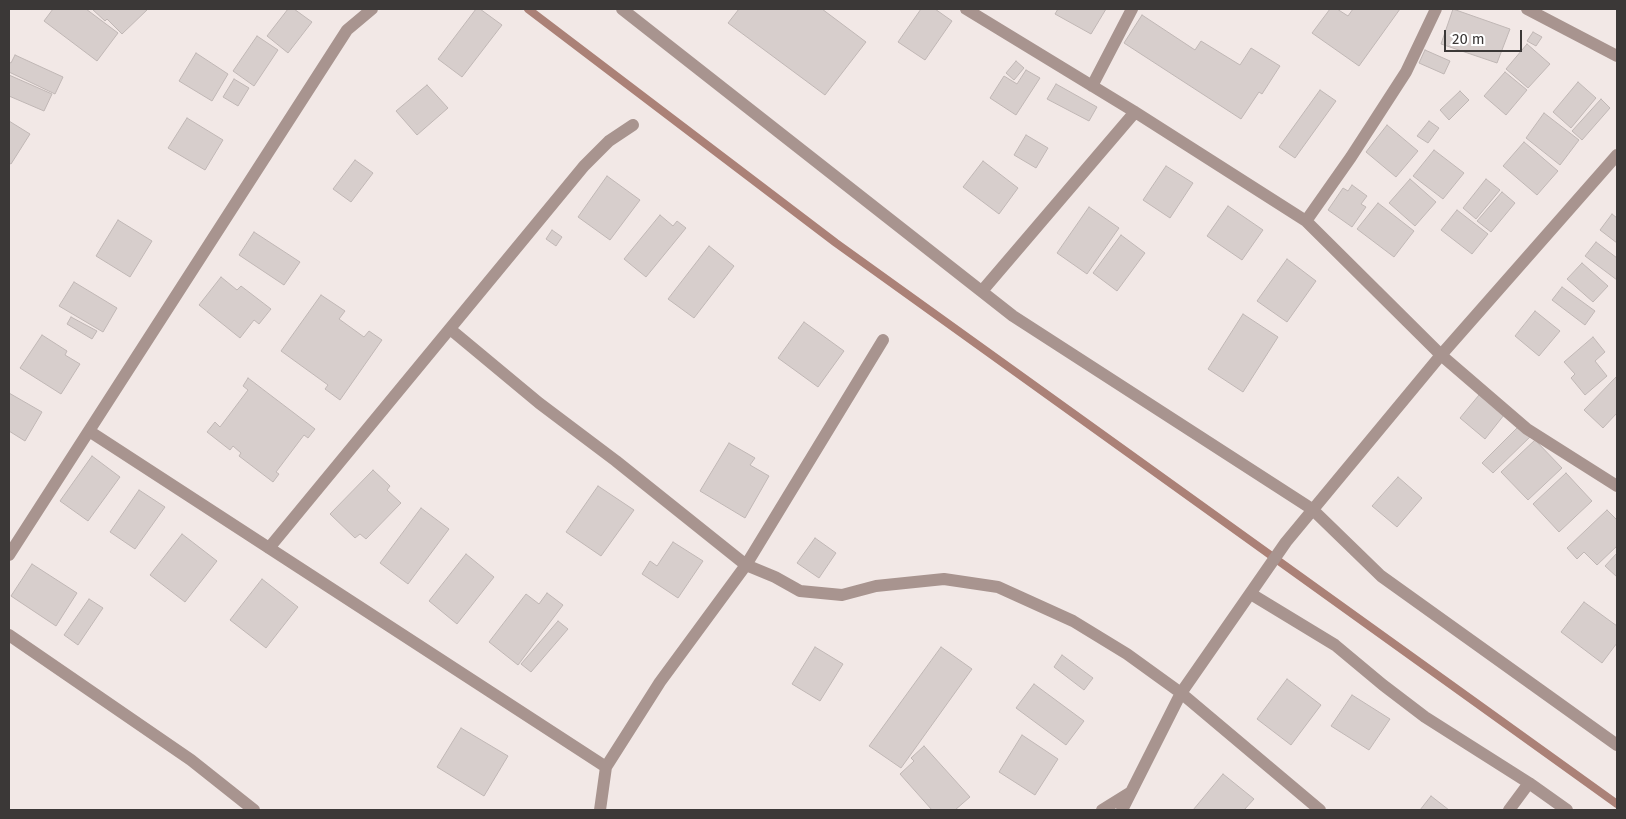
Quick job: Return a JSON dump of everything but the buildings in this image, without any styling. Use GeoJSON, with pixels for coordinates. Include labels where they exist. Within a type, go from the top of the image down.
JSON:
{"type":"FeatureCollection","features":[{"type":"Feature","properties":{"kind":"street"},"geometry":{"type":"LineString","coordinates":[[9,555],[347,30],[372,9]]}},
{"type":"Feature","properties":{"kind":"street"},"geometry":{"type":"LineString","coordinates":[[622,9],[1013,316],[1312,509],[1381,576],[1617,744]]}},
{"type":"Feature","properties":{"kind":"street"},"geometry":{"type":"LineString","coordinates":[[966,9],[1306,221],[1441,355],[1527,429],[1617,486]]}},
{"type":"Feature","properties":{"kind":"street"},"geometry":{"type":"LineString","coordinates":[[1092,86],[1132,9]]}},
{"type":"Feature","properties":{"kind":"street"},"geometry":{"type":"LineString","coordinates":[[1306,221],[1351,157],[1406,72],[1436,9]]}},
{"type":"Feature","properties":{"kind":"street"},"geometry":{"type":"LineString","coordinates":[[1527,9],[1617,56]]}},
{"type":"Feature","properties":{"kind":"street"},"geometry":{"type":"LineString","coordinates":[[982,291],[1134,112]]}},
{"type":"Feature","properties":{"kind":"street"},"geometry":{"type":"LineString","coordinates":[[269,548],[590,160],[609,141],[633,125]]}},
{"type":"Feature","properties":{"kind":"street"},"geometry":{"type":"LineString","coordinates":[[1122,810],[1181,692],[1286,542],[1441,355],[1617,155]]}},
{"type":"Feature","properties":{"kind":"street"},"geometry":{"type":"LineString","coordinates":[[450,329],[538,403],[616,461],[746,565],[775,577],[800,591],[842,595],[876,586],[944,579],[998,587],[1073,621],[1128,654],[1181,692],[1320,810]]}},
{"type":"Feature","properties":{"kind":"street"},"geometry":{"type":"LineString","coordinates":[[600,810],[606,767],[660,682],[746,565],[883,340]]}},
{"type":"Feature","properties":{"kind":"street"},"geometry":{"type":"LineString","coordinates":[[89,430],[606,767]]}},
{"type":"Feature","properties":{"kind":"street"},"geometry":{"type":"LineString","coordinates":[[1250,594],[1335,645],[1383,685],[1425,716],[1529,783],[1567,810]]}},
{"type":"Feature","properties":{"kind":"street"},"geometry":{"type":"LineString","coordinates":[[9,635],[192,760],[254,810]]}},
{"type":"Feature","properties":{"kind":"street"},"geometry":{"type":"LineString","coordinates":[[1509,810],[1529,783]]}},
{"type":"Feature","properties":{"kind":"street"},"geometry":{"type":"LineString","coordinates":[[1102,810],[1132,791]]}},
{"type":"Feature","properties":{"kind":"waterway"},"geometry":{"type":"LineString","coordinates":[[528,9],[836,243],[1617,804]]}}]}
